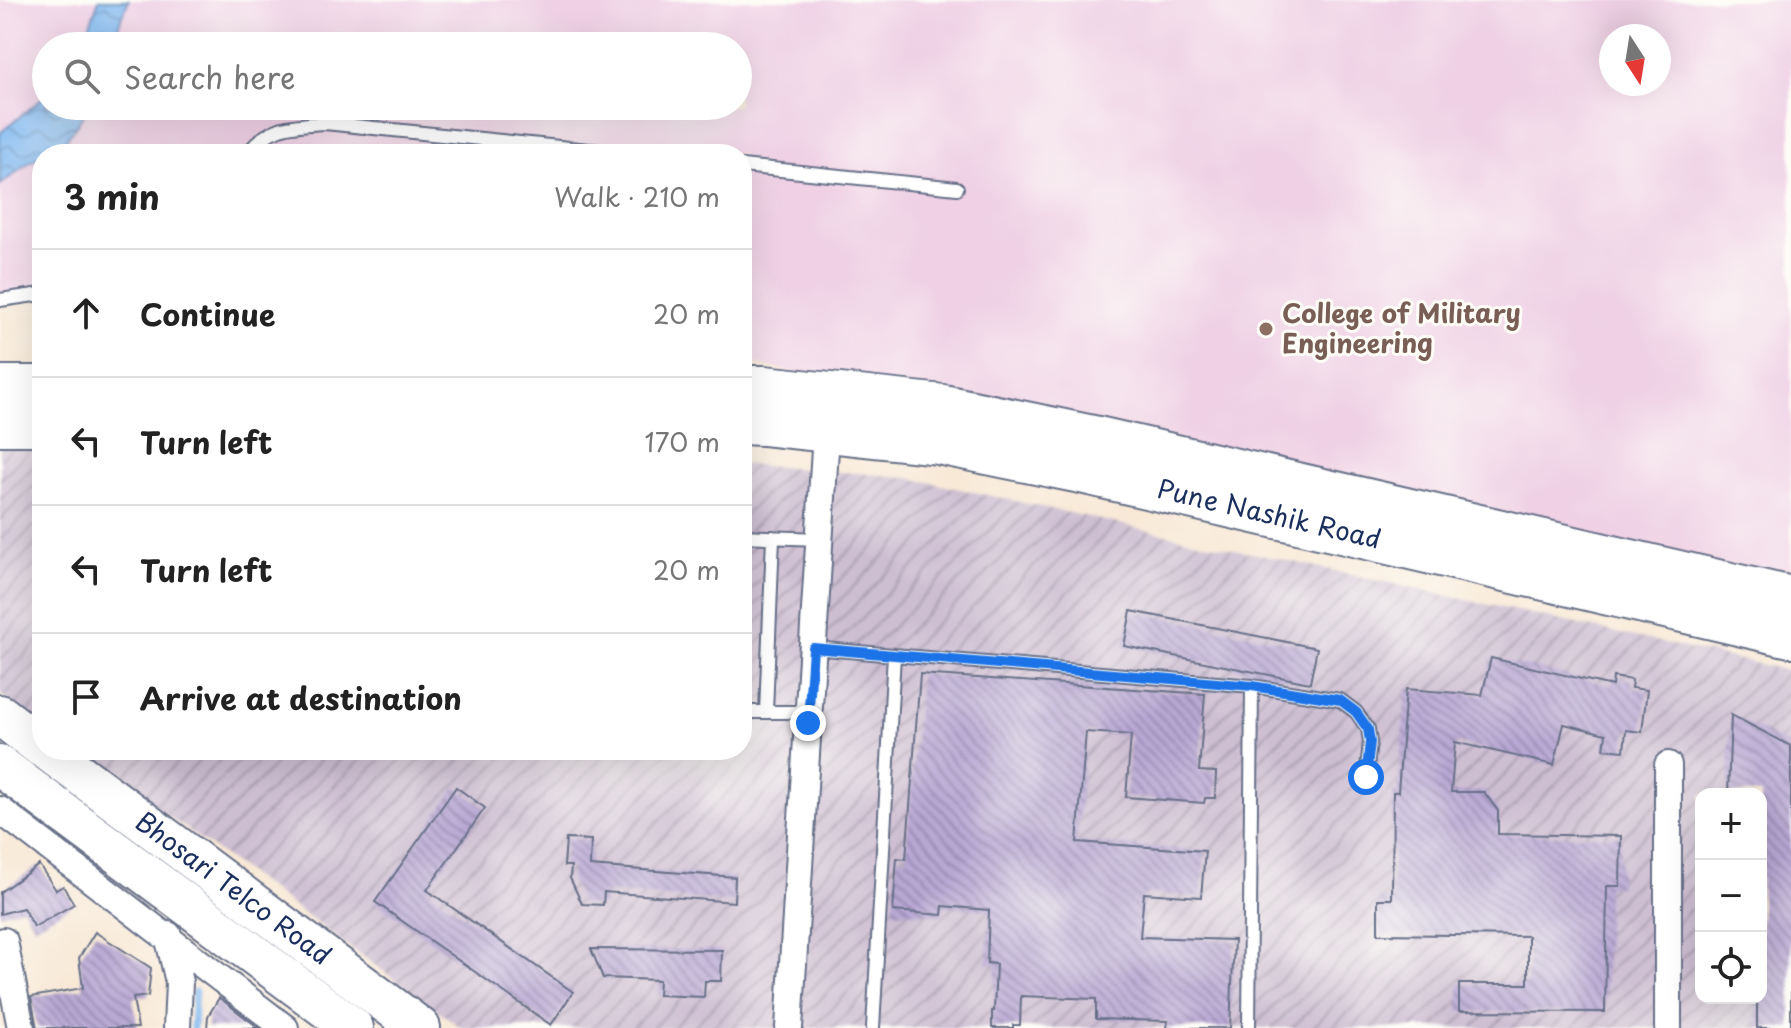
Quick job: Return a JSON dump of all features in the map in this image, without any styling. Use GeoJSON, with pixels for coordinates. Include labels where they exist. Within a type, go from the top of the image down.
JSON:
{"type":"FeatureCollection","features":[{"type":"Feature","properties":{"kind":"highway"},"geometry":{"type":"LineString","coordinates":[[0,388],[32,388]]}},
{"type":"Feature","properties":{"kind":"highway","name":"Pune Nashik Road"},"geometry":{"type":"LineString","coordinates":[[752,388],[764,388],[827,412],[938,442],[1086,472],[1791,635]]}},
{"type":"Feature","properties":{"kind":"highway","name":"Pune Nashik Road"},"geometry":{"type":"LineString","coordinates":[[752,422],[827,412],[943,407],[1078,435],[1791,599]]}},
{"type":"Feature","properties":{"kind":"highway"},"geometry":{"type":"LineString","coordinates":[[0,423],[32,423]]}},
{"type":"Feature","properties":{"kind":"main road","name":"Bhosari Telco Road"},"geometry":{"type":"LineString","coordinates":[[0,715],[32,739]]}},
{"type":"Feature","properties":{"kind":"main road","name":"Bhosari Telco Road"},"geometry":{"type":"LineString","coordinates":[[60,760],[420,1028]]}},
{"type":"Feature","properties":{"kind":"main road","name":"Bhosari Telco Road"},"geometry":{"type":"LineString","coordinates":[[7,799],[155,881],[353,1028]]}},
{"type":"Feature","properties":{"kind":"street"},"geometry":{"type":"LineString","coordinates":[[789,1028],[827,412]]}},
{"type":"Feature","properties":{"kind":"street"},"geometry":{"type":"LineString","coordinates":[[1668,765],[1668,1028]]}},
{"type":"Feature","properties":{"kind":"street"},"geometry":{"type":"LineString","coordinates":[[7,799],[169,939],[285,1028]]}},
{"type":"Feature","properties":{"kind":"street"},"geometry":{"type":"LineString","coordinates":[[155,881],[179,982],[177,1028]]}},
{"type":"Feature","properties":{"kind":"street"},"geometry":{"type":"LineString","coordinates":[[4,941],[21,1028]]}},
{"type":"Feature","properties":{"kind":"lane"},"geometry":{"type":"LineString","coordinates":[[255,144],[285,126],[325,123],[530,144]]}},
{"type":"Feature","properties":{"kind":"lane"},"geometry":{"type":"LineString","coordinates":[[752,167],[957,188]]}},
{"type":"Feature","properties":{"kind":"lane"},"geometry":{"type":"LineString","coordinates":[[0,300],[32,295]]}},
{"type":"Feature","properties":{"kind":"lane"},"geometry":{"type":"LineString","coordinates":[[752,536],[819,539]]}},
{"type":"Feature","properties":{"kind":"lane"},"geometry":{"type":"LineString","coordinates":[[766,712],[773,537]]}},
{"type":"Feature","properties":{"kind":"lane"},"geometry":{"type":"LineString","coordinates":[[813,648],[1252,686],[1340,700],[1356,712],[1368,729],[1370,742],[1366,777]]}},
{"type":"Feature","properties":{"kind":"lane"},"geometry":{"type":"LineString","coordinates":[[873,1028],[894,655]]}},
{"type":"Feature","properties":{"kind":"lane"},"geometry":{"type":"LineString","coordinates":[[1249,1028],[1252,686]]}},
{"type":"Feature","properties":{"kind":"lane"},"geometry":{"type":"LineString","coordinates":[[752,712],[809,712]]}},
{"type":"Feature","properties":{"kind":"shaded area","name":"College of Military Engineering"},"geometry":{"type":"Polygon","coordinates":[[[0,0],[1791,0],[1791,606],[1634,581],[752,362],[752,144],[32,144],[32,298],[0,297],[0,0]]]}},
{"type":"Feature","properties":{"kind":"shaded area"},"geometry":{"type":"Polygon","coordinates":[[[0,442],[32,442],[32,718],[0,694],[0,442]]]}},
{"type":"Feature","properties":{"kind":"shaded area"},"geometry":{"type":"Polygon","coordinates":[[[752,465],[905,477],[1791,671],[1791,1028],[462,1028],[91,760],[752,760],[752,465]]]}},
{"type":"Feature","properties":{"kind":"water"},"geometry":{"type":"Polygon","coordinates":[[[99,0],[129,0],[117,32],[87,32],[99,0]]]}},
{"type":"Feature","properties":{"kind":"water"},"geometry":{"type":"Polygon","coordinates":[[[32,107],[32,120],[80,120],[61,144],[32,144],[32,161],[0,185],[0,133],[32,107]]]}},
{"type":"Feature","properties":{"kind":"building"},"geometry":{"type":"Polygon","coordinates":[[[1131,611],[1317,648],[1310,683],[1124,646],[1131,611]]]}},
{"type":"Feature","properties":{"kind":"building"},"geometry":{"type":"Polygon","coordinates":[[[1491,658],[1612,686],[1613,677],[1632,680],[1631,688],[1647,690],[1642,732],[1626,730],[1624,751],[1604,749],[1606,734],[1564,724],[1554,765],[1455,742],[1451,792],[1484,792],[1498,811],[1498,834],[1621,836],[1620,886],[1607,886],[1605,1012],[1459,1011],[1459,984],[1528,984],[1528,936],[1378,934],[1378,899],[1392,899],[1393,792],[1398,792],[1406,689],[1482,695],[1491,658]]]}},
{"type":"Feature","properties":{"kind":"building"},"geometry":{"type":"Polygon","coordinates":[[[920,674],[1205,694],[1199,771],[1216,772],[1215,798],[1205,798],[1204,803],[1126,797],[1131,735],[1086,732],[1077,842],[1205,851],[1201,897],[1144,893],[1140,937],[1234,940],[1230,1028],[1167,1028],[1168,1021],[1096,1019],[1096,999],[1021,996],[1020,1025],[992,1028],[996,964],[987,963],[989,910],[943,906],[942,915],[893,911],[897,858],[906,859],[920,674]]]}},
{"type":"Feature","properties":{"kind":"building"},"geometry":{"type":"Polygon","coordinates":[[[1731,715],[1791,746],[1791,1028],[1757,1028],[1757,1004],[1767,1004],[1767,788],[1728,788],[1731,715]]]}},
{"type":"Feature","properties":{"kind":"building"},"geometry":{"type":"Polygon","coordinates":[[[456,787],[485,808],[427,890],[573,992],[551,1025],[375,902],[456,787]]]}},
{"type":"Feature","properties":{"kind":"building"},"geometry":{"type":"Polygon","coordinates":[[[566,839],[591,840],[590,866],[735,877],[734,902],[604,892],[603,905],[582,904],[570,878],[571,866],[564,866],[566,839]]]}},
{"type":"Feature","properties":{"kind":"building"},"geometry":{"type":"Polygon","coordinates":[[[39,865],[56,890],[63,886],[74,904],[34,927],[23,908],[0,914],[0,892],[39,865]]]}},
{"type":"Feature","properties":{"kind":"building"},"geometry":{"type":"Polygon","coordinates":[[[95,932],[151,968],[148,996],[133,998],[138,1028],[37,1028],[31,997],[83,988],[79,958],[95,932]]]}},
{"type":"Feature","properties":{"kind":"building"},"geometry":{"type":"Polygon","coordinates":[[[591,949],[722,950],[721,981],[705,981],[704,997],[658,995],[659,980],[603,978],[591,949]]]}},
{"type":"Feature","properties":{"kind":"building"},"geometry":{"type":"Polygon","coordinates":[[[219,998],[259,1028],[207,1028],[208,1016],[219,998]]]}},
{"type":"Feature","properties":{"kind":"waterway"},"geometry":{"type":"LineString","coordinates":[[193,1028],[195,992]]}},
{"type":"Feature","properties":{"kind":"place","name":"College of Military Engineering"},"geometry":{"type":"Point","coordinates":[1266,329]}},
{"type":"Feature","properties":{"kind":"route"},"geometry":{"type":"LineString","coordinates":[[808,723],[813,648],[1252,686],[1340,700],[1356,712],[1368,729],[1370,742],[1366,777]]}}]}
